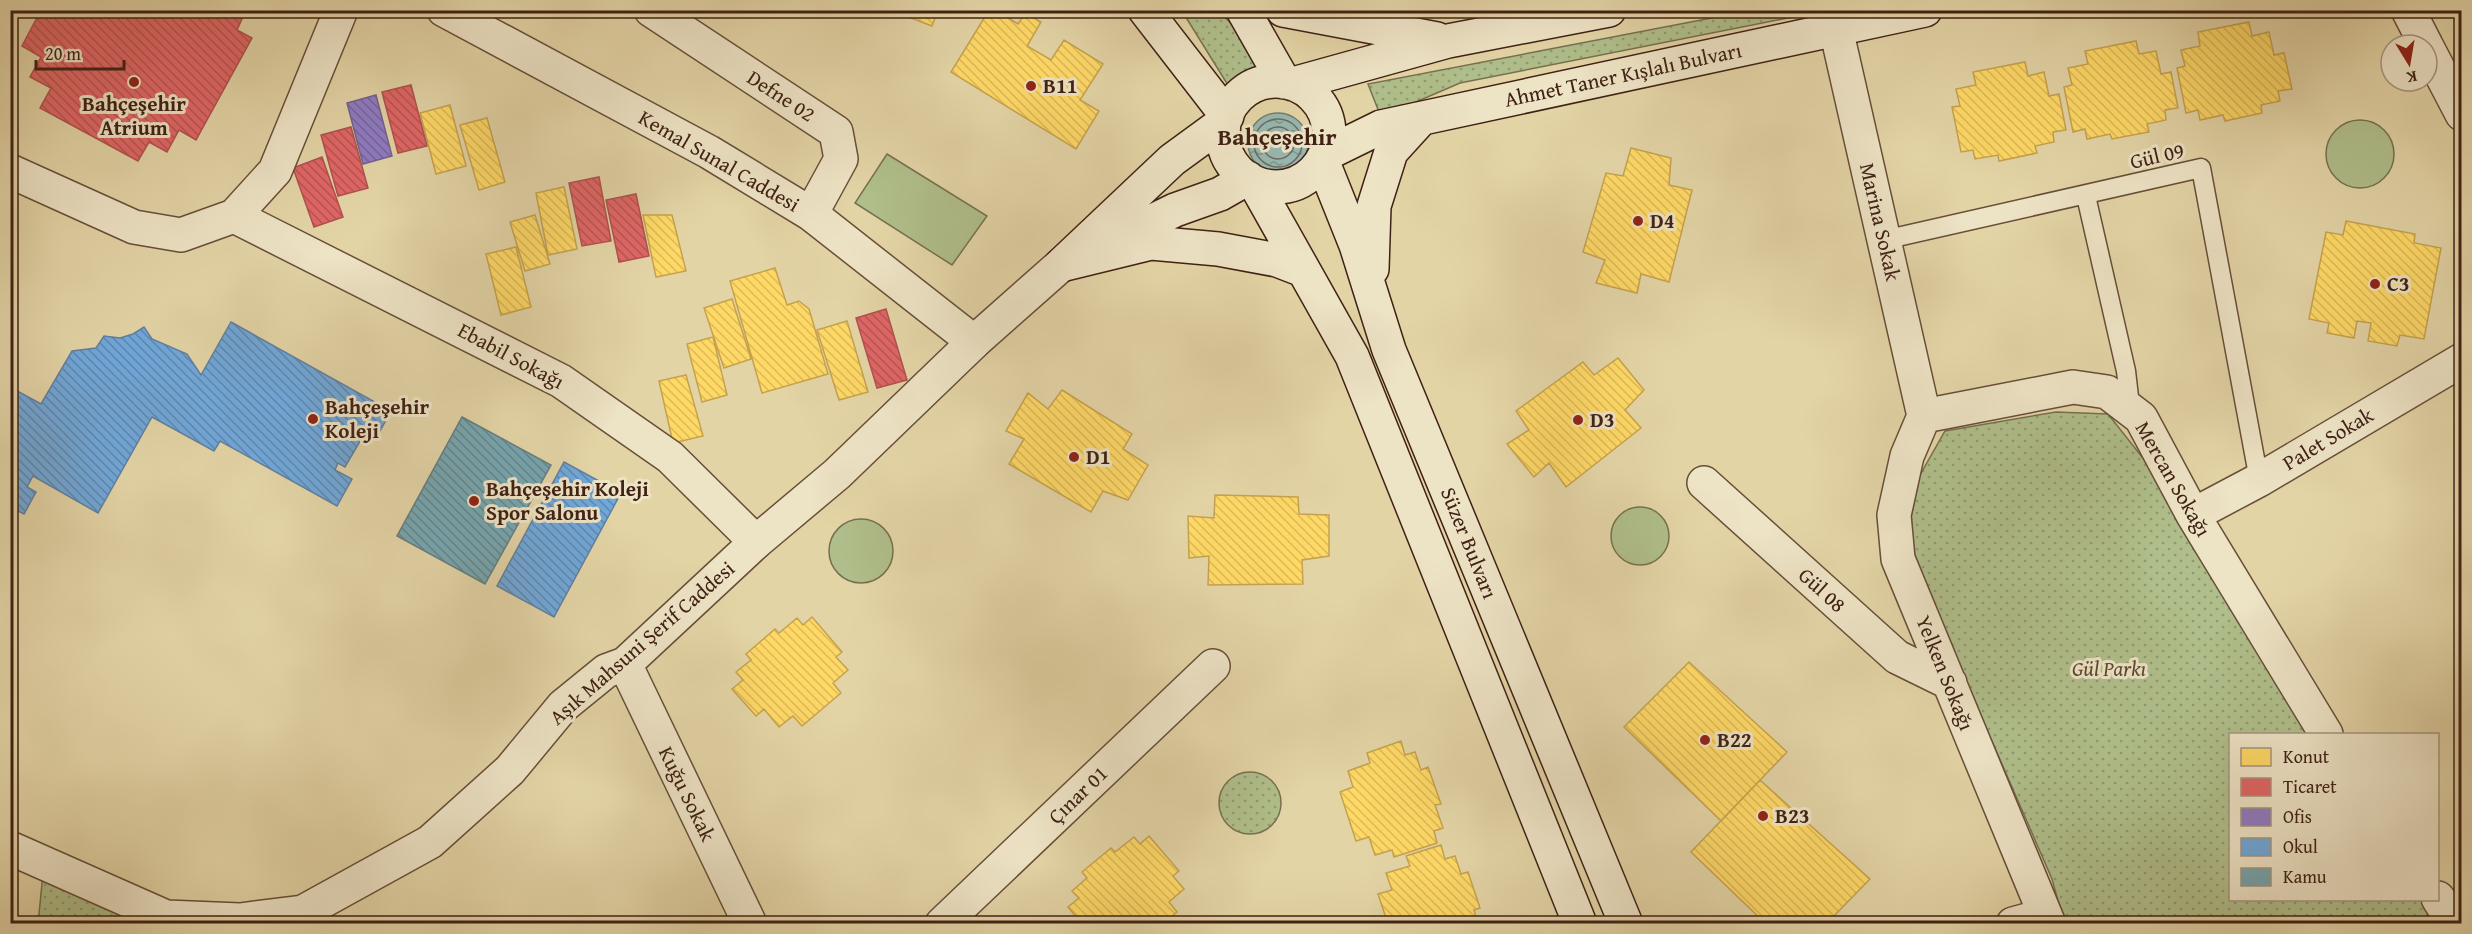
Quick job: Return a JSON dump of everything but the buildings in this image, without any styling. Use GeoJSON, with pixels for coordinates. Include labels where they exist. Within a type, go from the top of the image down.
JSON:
{"type":"FeatureCollection","features":[{"type":"Feature","properties":{"kind":"street"},"geometry":{"type":"LineString","coordinates":[[10,171],[134,227],[181,235],[234,216],[275,171],[341,10]]}},
{"type":"Feature","properties":{"kind":"street","name":"Kemal Sunal Caddesi"},"geometry":{"type":"LineString","coordinates":[[444,10],[709,152],[811,214],[974,342]]}},
{"type":"Feature","properties":{"kind":"street","name":"Defne 02"},"geometry":{"type":"LineString","coordinates":[[651,10],[836,132],[841,159],[811,214]]}},
{"type":"Feature","properties":{"kind":"street"},"geometry":{"type":"LineString","coordinates":[[1145,10],[1226,119],[1225,150],[1232,163],[1251,180],[1268,186],[1282,187],[1308,176],[1324,157],[1329,132],[1324,112],[1317,99],[1306,90],[1289,83],[1243,10]]}},
{"type":"Feature","properties":{"kind":"street"},"geometry":{"type":"LineString","coordinates":[[1283,10],[1347,24],[1448,41]]}},
{"type":"Feature","properties":{"kind":"street"},"geometry":{"type":"LineString","coordinates":[[1061,265],[1172,160],[1226,119],[1239,96],[1251,88],[1264,82],[1289,83],[1448,41],[1609,10]]}},
{"type":"Feature","properties":{"kind":"street","name":"Ahmet Taner Kışlalı Bulvarı"},"geometry":{"type":"LineString","coordinates":[[1324,157],[1381,127],[1925,10]]}},
{"type":"Feature","properties":{"kind":"street"},"geometry":{"type":"LineString","coordinates":[[2408,10],[2420,33]]}},
{"type":"Feature","properties":{"kind":"street","name":"Marina Sokak"},"geometry":{"type":"LineString","coordinates":[[1836,29],[1923,416]]}},
{"type":"Feature","properties":{"kind":"street"},"geometry":{"type":"LineString","coordinates":[[2439,71],[2462,114]]}},
{"type":"Feature","properties":{"kind":"street"},"geometry":{"type":"LineString","coordinates":[[1371,289],[1374,206],[1391,152],[1421,119]]}},
{"type":"Feature","properties":{"kind":"street","name":"Süzer Bulvarı"},"geometry":{"type":"LineString","coordinates":[[1324,157],[1371,289],[1389,350],[1626,924]]}},
{"type":"Feature","properties":{"kind":"street"},"geometry":{"type":"LineString","coordinates":[[1061,265],[1175,210],[1251,180]]}},
{"type":"Feature","properties":{"kind":"street","name":"Süzer Bulvarı"},"geometry":{"type":"LineString","coordinates":[[1251,180],[1352,356],[1580,924]]}},
{"type":"Feature","properties":{"kind":"street","name":"Ebabil Sokağı"},"geometry":{"type":"LineString","coordinates":[[234,216],[561,381],[670,457],[756,542]]}},
{"type":"Feature","properties":{"kind":"street"},"geometry":{"type":"LineString","coordinates":[[1061,265],[1151,243],[1218,249],[1277,260],[1302,270]]}},
{"type":"Feature","properties":{"kind":"street","name":"Aşık Mahsuni Şerif Caddesi"},"geometry":{"type":"LineString","coordinates":[[10,848],[167,920],[294,918],[430,842],[510,770],[563,706],[606,671],[625,663],[756,542],[837,474],[974,342],[1061,265]]}},
{"type":"Feature","properties":{"kind":"street","name":"Palet Sokak"},"geometry":{"type":"LineString","coordinates":[[2193,515],[2259,480],[2462,360]]}},
{"type":"Feature","properties":{"kind":"street","name":"Mercan Sokağı"},"geometry":{"type":"LineString","coordinates":[[1923,416],[2073,387],[2107,392],[2141,418],[2193,515],[2325,733]]}},
{"type":"Feature","properties":{"kind":"street","name":"Yelken Sokağı"},"geometry":{"type":"LineString","coordinates":[[1923,416],[1907,456],[1894,515],[1898,559],[2047,919]]}},
{"type":"Feature","properties":{"kind":"street","name":"Gül 08"},"geometry":{"type":"LineString","coordinates":[[1704,483],[1897,657],[1950,683]]}},
{"type":"Feature","properties":{"kind":"street","name":"Kuğu Sokak"},"geometry":{"type":"LineString","coordinates":[[625,663],[750,924]]}},
{"type":"Feature","properties":{"kind":"street","name":"Çınar 01"},"geometry":{"type":"LineString","coordinates":[[942,924],[1214,666]]}},
{"type":"Feature","properties":{"kind":"street"},"geometry":{"type":"LineString","coordinates":[[2439,900],[2454,924]]}},
{"type":"Feature","properties":{"kind":"street"},"geometry":{"type":"LineString","coordinates":[[2013,924],[2047,919]]}},
{"type":"Feature","properties":{"kind":"lane","name":"Gül 09"},"geometry":{"type":"LineString","coordinates":[[1884,240],[2086,196],[2201,168],[2259,480]]}},
{"type":"Feature","properties":{"kind":"lane"},"geometry":{"type":"LineString","coordinates":[[2086,196],[2126,371],[2129,397],[2127,407]]}},
{"type":"Feature","properties":{"kind":"green space"},"geometry":{"type":"Polygon","coordinates":[[[1182,11],[1219,11],[1258,52],[1272,71],[1231,90],[1182,11]]]}},
{"type":"Feature","properties":{"kind":"green space"},"geometry":{"type":"Polygon","coordinates":[[[1748,11],[1823,11],[1460,83],[1381,117],[1368,84],[1748,11]]]}},
{"type":"Feature","properties":{"kind":"green space"},"geometry":{"type":"Polygon","coordinates":[[[2360,120],[2373,123],[2384,130],[2391,141],[2394,154],[2391,167],[2384,178],[2373,185],[2360,188],[2347,185],[2336,178],[2329,167],[2326,154],[2329,141],[2336,130],[2347,123],[2360,120]]]}},
{"type":"Feature","properties":{"kind":"green space"},"geometry":{"type":"Polygon","coordinates":[[[887,154],[987,216],[952,265],[855,203],[887,154]]]}},
{"type":"Feature","properties":{"kind":"green space","name":"Gül Parkı"},"geometry":{"type":"Polygon","coordinates":[[[2056,412],[2108,414],[2165,486],[2243,629],[2306,733],[2229,733],[2229,901],[2422,901],[2438,923],[2064,923],[2052,879],[1964,677],[1907,536],[1920,475],[1945,431],[2056,412]]]}},
{"type":"Feature","properties":{"kind":"green space"},"geometry":{"type":"Polygon","coordinates":[[[1640,507],[1651,509],[1664,520],[1669,536],[1667,547],[1656,560],[1640,565],[1629,563],[1616,552],[1611,536],[1613,525],[1624,512],[1640,507]]]}},
{"type":"Feature","properties":{"kind":"green space"},"geometry":{"type":"Polygon","coordinates":[[[855,519],[867,519],[884,528],[891,539],[893,551],[891,563],[884,574],[867,583],[855,583],[843,578],[834,569],[829,557],[829,545],[834,533],[843,524],[855,519]]]}},
{"type":"Feature","properties":{"kind":"green space"},"geometry":{"type":"Polygon","coordinates":[[[1250,772],[1262,774],[1272,781],[1279,791],[1281,803],[1279,815],[1272,825],[1262,832],[1250,834],[1238,832],[1228,825],[1221,815],[1219,803],[1221,791],[1228,781],[1238,774],[1250,772]]]}},
{"type":"Feature","properties":{"kind":"green space"},"geometry":{"type":"Polygon","coordinates":[[[44,864],[168,924],[38,924],[44,864]]]}},
{"type":"Feature","properties":{"kind":"water"},"geometry":{"type":"Polygon","coordinates":[[[1278,113],[1295,118],[1303,126],[1308,143],[1303,160],[1295,168],[1278,173],[1261,168],[1253,160],[1248,143],[1253,126],[1261,118],[1278,113]]]}},
{"type":"Feature","properties":{"kind":"place","name":"Bahçeşehir Atrium"},"geometry":{"type":"Point","coordinates":[134,82]}},
{"type":"Feature","properties":{"kind":"place","name":"B11"},"geometry":{"type":"Point","coordinates":[1031,86]}},
{"type":"Feature","properties":{"kind":"place","name":"D4"},"geometry":{"type":"Point","coordinates":[1638,221]}},
{"type":"Feature","properties":{"kind":"place","name":"C3"},"geometry":{"type":"Point","coordinates":[2375,284]}},
{"type":"Feature","properties":{"kind":"place","name":"Bahçeşehir Koleji"},"geometry":{"type":"Point","coordinates":[313,419]}},
{"type":"Feature","properties":{"kind":"place","name":"D3"},"geometry":{"type":"Point","coordinates":[1578,420]}},
{"type":"Feature","properties":{"kind":"place","name":"D1"},"geometry":{"type":"Point","coordinates":[1074,457]}},
{"type":"Feature","properties":{"kind":"place","name":"Bahçeşehir Koleji Spor Salonu"},"geometry":{"type":"Point","coordinates":[474,501]}},
{"type":"Feature","properties":{"kind":"place","name":"B22"},"geometry":{"type":"Point","coordinates":[1705,740]}},
{"type":"Feature","properties":{"kind":"place","name":"B23"},"geometry":{"type":"Point","coordinates":[1763,816]}},
{"type":"Feature","properties":{"kind":"district","name":"Bahçeşehir"},"geometry":{"type":"Point","coordinates":[1277,137]}}]}
